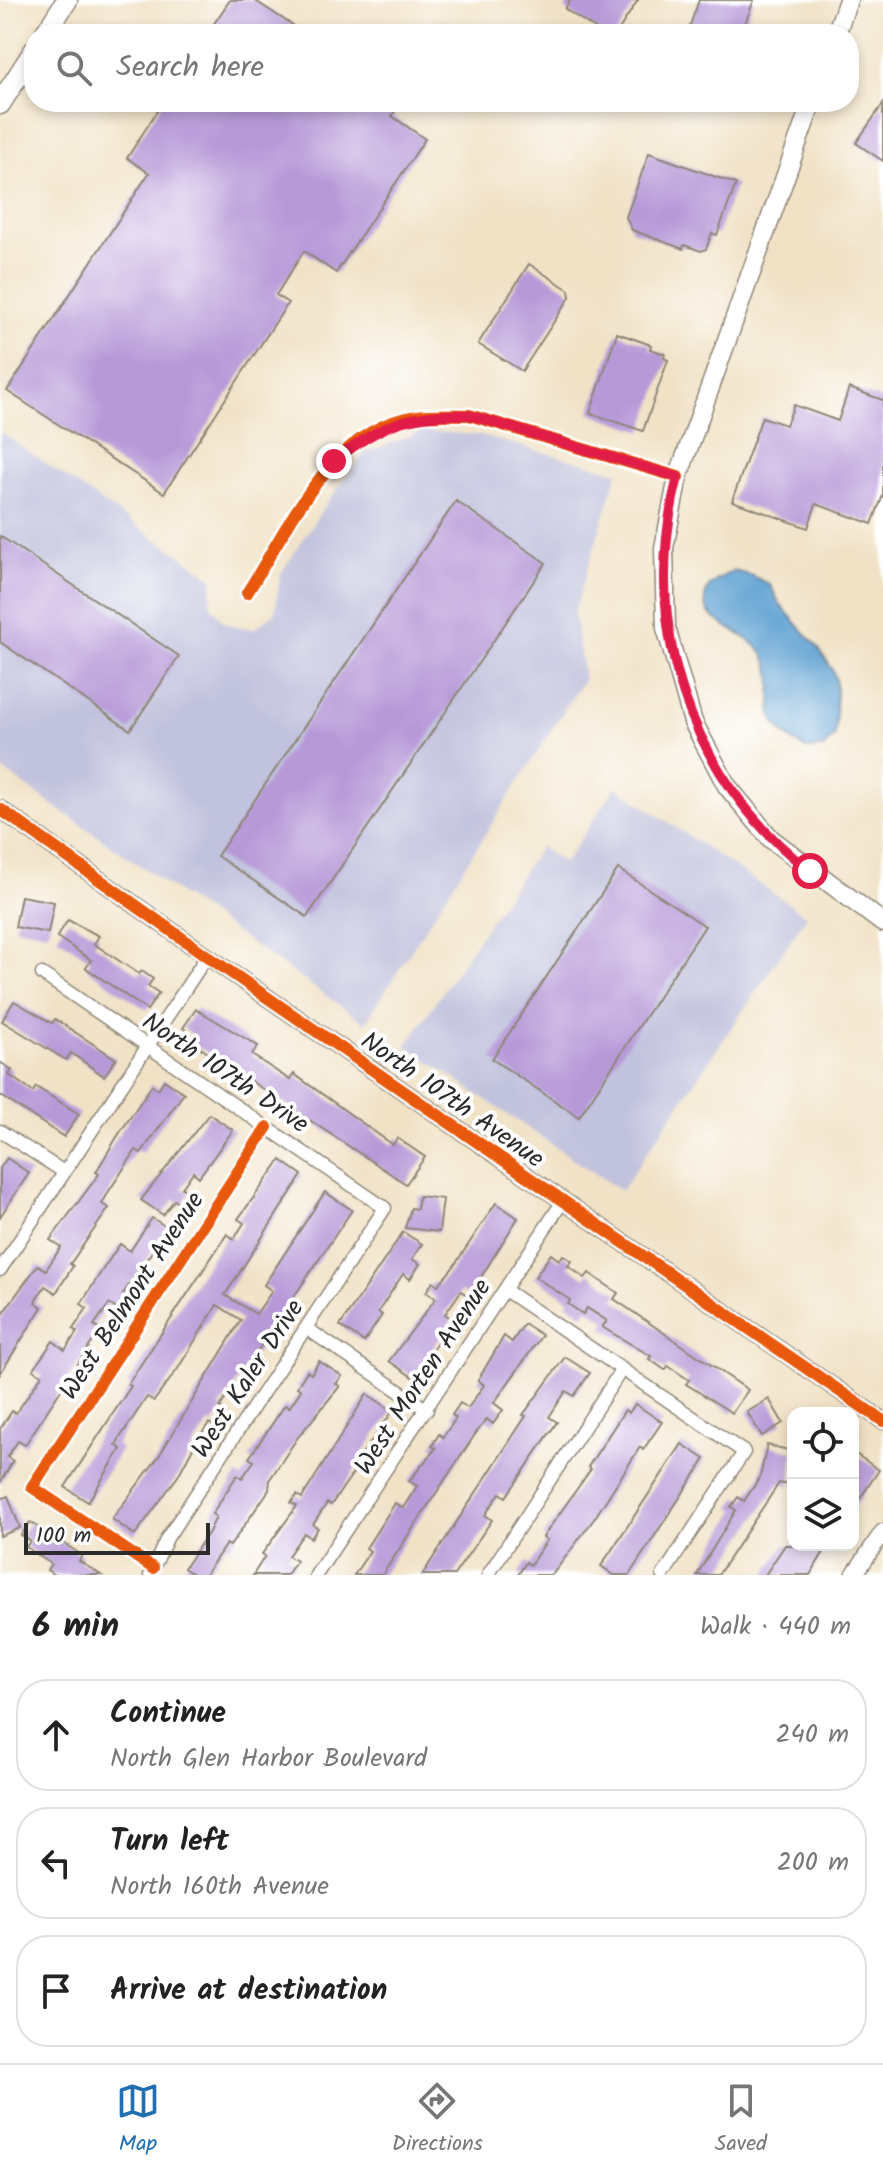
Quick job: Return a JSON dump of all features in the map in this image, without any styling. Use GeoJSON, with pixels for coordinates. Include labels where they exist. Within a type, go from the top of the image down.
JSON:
{"type":"FeatureCollection","features":[{"type":"Feature","properties":{"kind":"main road"},"geometry":{"type":"LineString","coordinates":[[51,24],[67,0]]}},
{"type":"Feature","properties":{"kind":"main road"},"geometry":{"type":"LineString","coordinates":[[840,24],[848,0]]}},
{"type":"Feature","properties":{"kind":"main road"},"geometry":{"type":"LineString","coordinates":[[0,104],[24,67]]}},
{"type":"Feature","properties":{"kind":"main road"},"geometry":{"type":"LineString","coordinates":[[808,112],[678,477],[664,548],[666,628],[693,722],[727,786],[771,839],[883,923]]}},
{"type":"Feature","properties":{"kind":"street"},"geometry":{"type":"LineString","coordinates":[[247,593],[334,461],[365,437],[401,419],[434,414],[469,415],[678,477]]}},
{"type":"Feature","properties":{"kind":"street","name":"North 107th Avenue"},"geometry":{"type":"LineString","coordinates":[[0,809],[207,956],[883,1421]]}},
{"type":"Feature","properties":{"kind":"street"},"geometry":{"type":"LineString","coordinates":[[0,1270],[207,956]]}},
{"type":"Feature","properties":{"kind":"street","name":"North 107th Drive"},"geometry":{"type":"LineString","coordinates":[[42,974],[385,1208]]}},
{"type":"Feature","properties":{"kind":"street","name":"West Belmont Avenue"},"geometry":{"type":"LineString","coordinates":[[152,1571],[32,1487],[267,1127]]}},
{"type":"Feature","properties":{"kind":"street"},"geometry":{"type":"LineString","coordinates":[[0,1131],[64,1172]]}},
{"type":"Feature","properties":{"kind":"street","name":"West Morten Avenue"},"geometry":{"type":"LineString","coordinates":[[316,1575],[563,1201]]}},
{"type":"Feature","properties":{"kind":"street","name":"West Kaler Drive"},"geometry":{"type":"LineString","coordinates":[[152,1571],[167,1538],[385,1208]]}},
{"type":"Feature","properties":{"kind":"street"},"geometry":{"type":"LineString","coordinates":[[505,1290],[744,1452],[663,1575]]}},
{"type":"Feature","properties":{"kind":"street"},"geometry":{"type":"LineString","coordinates":[[306,1328],[427,1410]]}},
{"type":"Feature","properties":{"kind":"street"},"geometry":{"type":"LineString","coordinates":[[488,1575],[622,1369]]}},
{"type":"Feature","properties":{"kind":"street"},"geometry":{"type":"LineString","coordinates":[[854,1575],[883,1532]]}},
{"type":"Feature","properties":{"kind":"shaded area"},"geometry":{"type":"Polygon","coordinates":[[[423,431],[478,435],[618,472],[574,612],[584,679],[365,1023],[0,768],[0,432],[213,578],[210,604],[225,624],[254,629],[275,613],[280,575],[325,505],[365,453],[423,431]]]}},
{"type":"Feature","properties":{"kind":"shaded area"},"geometry":{"type":"Polygon","coordinates":[[[616,787],[807,916],[621,1191],[406,1046],[540,847],[564,863],[616,787]]]}},
{"type":"Feature","properties":{"kind":"water"},"geometry":{"type":"Polygon","coordinates":[[[733,571],[751,575],[770,585],[781,606],[817,646],[832,669],[836,680],[836,727],[834,737],[823,748],[806,749],[777,726],[772,715],[770,668],[763,654],[752,642],[709,613],[705,597],[707,591],[714,582],[733,571]]]}},
{"type":"Feature","properties":{"kind":"building"},"geometry":{"type":"Polygon","coordinates":[[[230,0],[254,0],[291,24],[214,24],[230,0]]]}},
{"type":"Feature","properties":{"kind":"building"},"geometry":{"type":"Polygon","coordinates":[[[570,0],[638,0],[622,24],[588,24],[565,9],[570,0]]]}},
{"type":"Feature","properties":{"kind":"building"},"geometry":{"type":"Polygon","coordinates":[[[699,0],[754,0],[745,24],[691,24],[699,0]]]}},
{"type":"Feature","properties":{"kind":"building"},"geometry":{"type":"Polygon","coordinates":[[[883,104],[883,161],[856,143],[883,104]]]}},
{"type":"Feature","properties":{"kind":"building"},"geometry":{"type":"Polygon","coordinates":[[[157,112],[395,112],[392,116],[425,139],[336,273],[304,251],[276,295],[288,303],[164,493],[7,391],[149,173],[127,158],[157,112]]]}},
{"type":"Feature","properties":{"kind":"building"},"geometry":{"type":"Polygon","coordinates":[[[649,153],[736,184],[717,235],[712,233],[706,249],[701,251],[684,245],[683,249],[632,230],[626,217],[649,153]]]}},
{"type":"Feature","properties":{"kind":"building"},"geometry":{"type":"Polygon","coordinates":[[[529,264],[569,290],[570,297],[522,371],[478,344],[529,264]]]}},
{"type":"Feature","properties":{"kind":"building"},"geometry":{"type":"Polygon","coordinates":[[[617,333],[651,345],[650,349],[665,354],[664,358],[668,360],[643,431],[590,413],[617,333]]]}},
{"type":"Feature","properties":{"kind":"building"},"geometry":{"type":"Polygon","coordinates":[[[849,388],[883,400],[883,495],[872,524],[816,504],[808,528],[732,501],[762,417],[786,425],[794,405],[838,421],[849,388]]]}},
{"type":"Feature","properties":{"kind":"building"},"geometry":{"type":"Polygon","coordinates":[[[456,501],[546,563],[307,917],[217,856],[456,501]]]}},
{"type":"Feature","properties":{"kind":"building"},"geometry":{"type":"Polygon","coordinates":[[[0,536],[179,656],[130,730],[0,642],[0,536]]]}},
{"type":"Feature","properties":{"kind":"building"},"geometry":{"type":"Polygon","coordinates":[[[618,869],[705,926],[579,1117],[492,1059],[618,869]]]}},
{"type":"Feature","properties":{"kind":"building"},"geometry":{"type":"Polygon","coordinates":[[[21,896],[54,902],[48,933],[15,927],[21,896]]]}},
{"type":"Feature","properties":{"kind":"building"},"geometry":{"type":"Polygon","coordinates":[[[68,920],[99,936],[94,944],[139,974],[142,971],[153,979],[148,986],[159,993],[147,1010],[86,968],[91,960],[57,937],[68,920]]]}},
{"type":"Feature","properties":{"kind":"building"},"geometry":{"type":"Polygon","coordinates":[[[14,1001],[52,1023],[55,1019],[116,1059],[104,1076],[71,1053],[66,1060],[2,1021],[14,1001]]]}},
{"type":"Feature","properties":{"kind":"building"},"geometry":{"type":"Polygon","coordinates":[[[196,1009],[258,1046],[252,1055],[290,1080],[294,1074],[393,1145],[397,1138],[425,1157],[406,1184],[190,1041],[194,1036],[183,1028],[196,1009]]]}},
{"type":"Feature","properties":{"kind":"building"},"geometry":{"type":"Polygon","coordinates":[[[0,1062],[12,1070],[9,1075],[33,1092],[36,1087],[79,1114],[64,1137],[0,1095],[0,1062]]]}},
{"type":"Feature","properties":{"kind":"building"},"geometry":{"type":"Polygon","coordinates":[[[164,1080],[184,1093],[141,1153],[136,1150],[109,1191],[102,1204],[109,1208],[70,1264],[73,1266],[56,1293],[45,1286],[35,1302],[42,1307],[0,1374],[0,1321],[5,1310],[38,1265],[46,1270],[61,1247],[50,1240],[99,1174],[96,1172],[152,1085],[158,1089],[164,1080]]]}},
{"type":"Feature","properties":{"kind":"building"},"geometry":{"type":"Polygon","coordinates":[[[209,1114],[233,1130],[199,1177],[193,1172],[182,1188],[190,1193],[182,1205],[174,1200],[163,1215],[141,1200],[209,1114]]]}},
{"type":"Feature","properties":{"kind":"building"},"geometry":{"type":"Polygon","coordinates":[[[7,1158],[29,1173],[0,1217],[0,1168],[7,1158]]]}},
{"type":"Feature","properties":{"kind":"building"},"geometry":{"type":"Polygon","coordinates":[[[281,1160],[302,1175],[225,1295],[256,1314],[272,1291],[264,1285],[325,1192],[352,1210],[220,1407],[223,1409],[197,1440],[178,1476],[135,1535],[112,1519],[159,1456],[241,1320],[217,1305],[177,1370],[154,1401],[147,1397],[121,1436],[116,1445],[121,1449],[88,1502],[65,1487],[131,1386],[128,1384],[227,1234],[234,1239],[244,1223],[238,1219],[281,1160]]]}},
{"type":"Feature","properties":{"kind":"building"},"geometry":{"type":"Polygon","coordinates":[[[419,1196],[443,1199],[439,1232],[405,1228],[411,1208],[417,1209],[419,1196]]]}},
{"type":"Feature","properties":{"kind":"building"},"geometry":{"type":"Polygon","coordinates":[[[496,1203],[518,1218],[469,1296],[461,1291],[445,1314],[452,1319],[414,1378],[389,1361],[436,1298],[426,1292],[433,1282],[438,1285],[452,1269],[496,1203]]]}},
{"type":"Feature","properties":{"kind":"building"},"geometry":{"type":"Polygon","coordinates":[[[152,1218],[168,1228],[123,1294],[126,1296],[117,1309],[109,1304],[94,1325],[100,1330],[25,1445],[18,1441],[7,1457],[13,1461],[0,1483],[0,1429],[12,1411],[16,1413],[42,1375],[33,1370],[53,1341],[65,1350],[77,1332],[73,1329],[87,1308],[81,1304],[101,1272],[120,1244],[130,1251],[152,1218]]]}},
{"type":"Feature","properties":{"kind":"building"},"geometry":{"type":"Polygon","coordinates":[[[403,1232],[422,1244],[412,1259],[420,1264],[410,1279],[403,1274],[378,1312],[382,1315],[364,1342],[340,1326],[403,1232]]]}},
{"type":"Feature","properties":{"kind":"building"},"geometry":{"type":"Polygon","coordinates":[[[551,1254],[559,1260],[563,1255],[572,1261],[568,1266],[585,1278],[589,1273],[618,1293],[614,1299],[748,1390],[732,1413],[686,1384],[689,1380],[668,1366],[665,1370],[649,1359],[651,1356],[602,1327],[607,1321],[587,1308],[583,1314],[568,1304],[570,1300],[535,1277],[551,1254]]]}},
{"type":"Feature","properties":{"kind":"building"},"geometry":{"type":"Polygon","coordinates":[[[524,1324],[542,1335],[494,1403],[503,1410],[493,1424],[487,1419],[476,1433],[382,1575],[354,1575],[370,1551],[366,1548],[395,1503],[403,1508],[417,1486],[409,1481],[436,1448],[432,1446],[439,1434],[443,1437],[456,1418],[452,1415],[460,1403],[468,1408],[484,1385],[478,1380],[504,1336],[512,1342],[524,1324]]]}},
{"type":"Feature","properties":{"kind":"building"},"geometry":{"type":"Polygon","coordinates":[[[565,1357],[590,1373],[574,1396],[566,1391],[549,1417],[557,1422],[506,1497],[500,1493],[485,1515],[492,1520],[454,1575],[422,1575],[526,1416],[523,1415],[565,1357]]]}},
{"type":"Feature","properties":{"kind":"building"},"geometry":{"type":"Polygon","coordinates":[[[319,1361],[342,1376],[336,1384],[340,1386],[298,1437],[270,1479],[269,1490],[230,1546],[226,1544],[205,1575],[194,1575],[184,1568],[209,1532],[216,1517],[212,1514],[237,1475],[242,1478],[254,1461],[249,1458],[285,1405],[289,1408],[301,1390],[297,1387],[307,1371],[311,1374],[319,1361]]]}},
{"type":"Feature","properties":{"kind":"building"},"geometry":{"type":"Polygon","coordinates":[[[367,1394],[393,1411],[359,1458],[362,1460],[331,1505],[327,1503],[313,1525],[318,1528],[311,1538],[304,1533],[288,1556],[296,1561],[287,1575],[253,1575],[265,1556],[262,1554],[297,1506],[291,1503],[297,1495],[302,1498],[367,1394]]]}},
{"type":"Feature","properties":{"kind":"building"},"geometry":{"type":"Polygon","coordinates":[[[769,1399],[783,1423],[762,1436],[747,1412],[769,1399]]]}},
{"type":"Feature","properties":{"kind":"building"},"geometry":{"type":"Polygon","coordinates":[[[635,1404],[662,1422],[643,1450],[640,1447],[594,1519],[552,1575],[518,1575],[526,1562],[530,1565],[547,1540],[543,1537],[591,1469],[588,1467],[625,1410],[629,1413],[635,1404]]]}},
{"type":"Feature","properties":{"kind":"building"},"geometry":{"type":"Polygon","coordinates":[[[682,1444],[705,1459],[629,1575],[614,1575],[601,1566],[682,1444]]]}},
{"type":"Feature","properties":{"kind":"building"},"geometry":{"type":"Polygon","coordinates":[[[767,1445],[787,1450],[787,1484],[779,1483],[718,1575],[697,1575],[736,1510],[731,1507],[738,1497],[744,1501],[760,1477],[767,1445]]]}},
{"type":"Feature","properties":{"kind":"building"},"geometry":{"type":"Polygon","coordinates":[[[859,1456],[879,1470],[859,1500],[859,1456]]]}},
{"type":"Feature","properties":{"kind":"building"},"geometry":{"type":"Polygon","coordinates":[[[8,1496],[20,1528],[0,1536],[0,1499],[8,1496]]]}},
{"type":"Feature","properties":{"kind":"building"},"geometry":{"type":"Polygon","coordinates":[[[30,1522],[82,1555],[79,1561],[101,1575],[54,1575],[47,1570],[51,1564],[26,1547],[30,1541],[21,1535],[30,1522]]]}},
{"type":"Feature","properties":{"kind":"building"},"geometry":{"type":"Polygon","coordinates":[[[785,1545],[787,1551],[824,1551],[810,1575],[765,1575],[785,1545]]]}},
{"type":"Feature","properties":{"kind":"cycle path"},"geometry":{"type":"LineString","coordinates":[[247,593],[293,517],[329,467],[351,446],[375,430],[402,419],[427,415],[469,415],[678,477]]}},
{"type":"Feature","properties":{"kind":"cycle path"},"geometry":{"type":"LineString","coordinates":[[0,809],[207,956],[883,1421]]}},
{"type":"Feature","properties":{"kind":"cycle path"},"geometry":{"type":"LineString","coordinates":[[153,1568],[32,1487],[267,1127]]}},
{"type":"Feature","properties":{"kind":"route"},"geometry":{"type":"LineString","coordinates":[[334,461],[365,437],[401,419],[434,414],[469,415],[678,477],[664,548],[664,580],[666,628],[679,682],[693,722],[727,786],[771,839],[810,871]]}}]}
